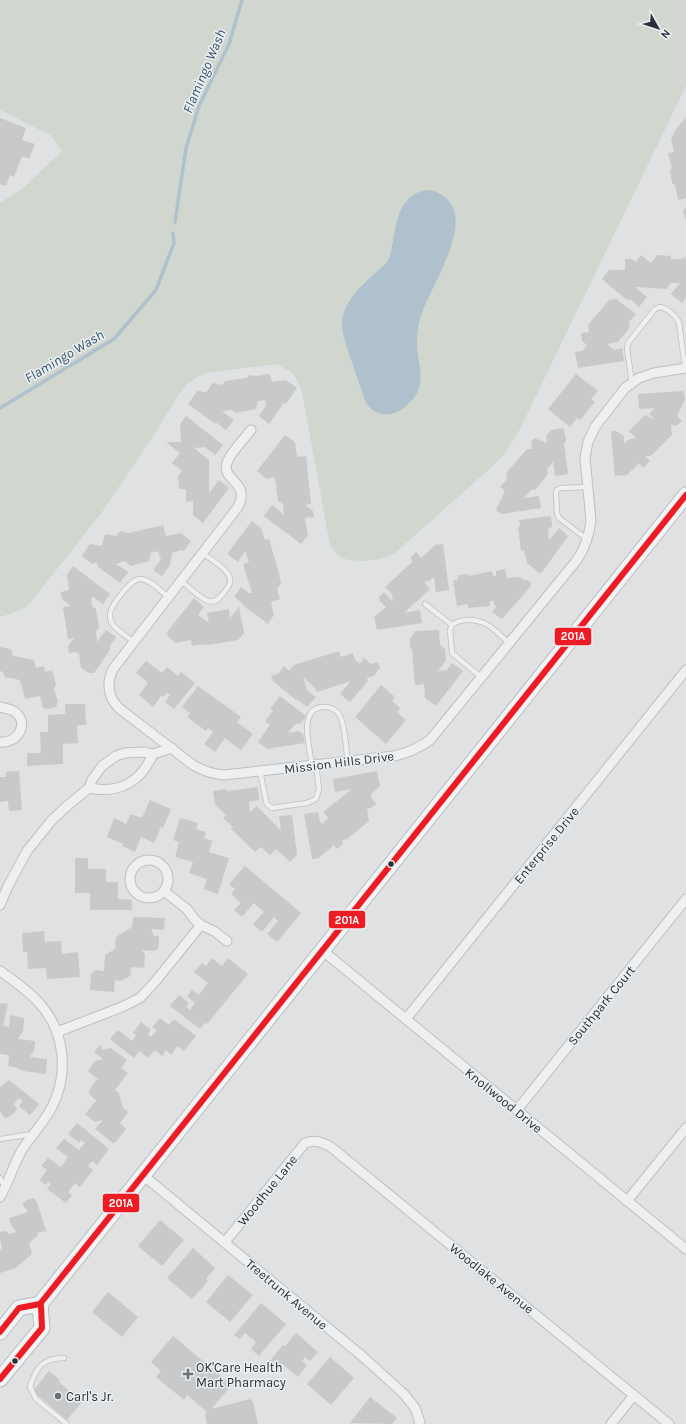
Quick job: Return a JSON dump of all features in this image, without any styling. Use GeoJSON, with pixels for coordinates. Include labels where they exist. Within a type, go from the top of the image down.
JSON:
{"type":"FeatureCollection","features":[{"type":"Feature","properties":{"kind":"main road"},"geometry":{"type":"LineString","coordinates":[[0,1332],[19,1308],[40,1304],[144,1176],[686,495]]}},
{"type":"Feature","properties":{"kind":"main road"},"geometry":{"type":"LineString","coordinates":[[0,1379],[42,1328],[40,1304]]}},
{"type":"Feature","properties":{"kind":"street","name":"Mission Hills Drive"},"geometry":{"type":"LineString","coordinates":[[251,430],[230,456],[226,464],[227,473],[240,488],[240,502],[134,642],[111,675],[109,686],[112,698],[120,709],[199,769],[224,775],[394,756],[406,754],[423,745],[435,734],[577,560],[581,553],[588,539],[591,521],[585,458],[591,434],[595,427],[620,395],[639,378],[654,372],[685,368]]}},
{"type":"Feature","properties":{"kind":"street","name":"Enterprise Drive"},"geometry":{"type":"LineString","coordinates":[[406,1020],[686,670]]}},
{"type":"Feature","properties":{"kind":"street"},"geometry":{"type":"LineString","coordinates":[[0,706],[14,711],[22,725],[19,735],[15,739],[5,743],[0,742]]}},
{"type":"Feature","properties":{"kind":"street"},"geometry":{"type":"LineString","coordinates":[[0,905],[17,868],[39,835],[67,806],[89,788],[92,780],[102,766],[116,756],[134,751],[153,754],[172,748]]}},
{"type":"Feature","properties":{"kind":"street"},"geometry":{"type":"LineString","coordinates":[[89,788],[107,790],[128,783],[139,776],[145,769],[153,754]]}},
{"type":"Feature","properties":{"kind":"street"},"geometry":{"type":"LineString","coordinates":[[148,860],[159,862],[168,875],[167,886],[164,891],[155,897],[150,898],[140,896],[132,888],[130,877],[134,867],[143,861],[148,860]]}},
{"type":"Feature","properties":{"kind":"street"},"geometry":{"type":"LineString","coordinates":[[164,891],[187,909],[195,920],[201,925],[214,931],[227,941]]}},
{"type":"Feature","properties":{"kind":"street","name":"Southpark Court"},"geometry":{"type":"LineString","coordinates":[[517,1110],[686,899]]}},
{"type":"Feature","properties":{"kind":"street"},"geometry":{"type":"LineString","coordinates":[[57,1032],[122,1008],[140,998],[201,925]]}},
{"type":"Feature","properties":{"kind":"street","name":"Knollwood Drive"},"geometry":{"type":"LineString","coordinates":[[323,951],[686,1250]]}},
{"type":"Feature","properties":{"kind":"street"},"geometry":{"type":"LineString","coordinates":[[0,971],[33,997],[47,1013],[57,1032],[62,1057],[61,1083],[52,1107],[46,1118],[19,1155],[6,1187],[0,1197]]}},
{"type":"Feature","properties":{"kind":"street"},"geometry":{"type":"LineString","coordinates":[[627,1201],[686,1128]]}},
{"type":"Feature","properties":{"kind":"street","name":"Woodhue Lane"},"geometry":{"type":"LineString","coordinates":[[225,1242],[305,1143],[311,1141]]}},
{"type":"Feature","properties":{"kind":"street","name":"Woodlake Avenue"},"geometry":{"type":"LineString","coordinates":[[311,1141],[320,1141],[331,1147],[669,1424]]}},
{"type":"Feature","properties":{"kind":"street","name":"Treetrunk Avenue"},"geometry":{"type":"LineString","coordinates":[[144,1176],[362,1356],[404,1394],[415,1408],[419,1423]]}},
{"type":"Feature","properties":{"kind":"street"},"geometry":{"type":"LineString","coordinates":[[611,1424],[634,1395]]}},
{"type":"Feature","properties":{"kind":"lane"},"geometry":{"type":"LineString","coordinates":[[632,383],[627,349],[628,343],[655,309],[660,307],[665,308],[679,322],[685,368]]}},
{"type":"Feature","properties":{"kind":"lane"},"geometry":{"type":"LineString","coordinates":[[587,486],[561,488],[556,493],[557,513],[559,518],[588,539]]}},
{"type":"Feature","properties":{"kind":"lane"},"geometry":{"type":"LineString","coordinates":[[181,581],[210,601],[219,598],[229,586],[230,580],[228,573],[202,553]]}},
{"type":"Feature","properties":{"kind":"lane"},"geometry":{"type":"LineString","coordinates":[[134,642],[115,627],[110,617],[112,608],[130,584],[136,580],[143,580],[168,597]]}},
{"type":"Feature","properties":{"kind":"lane"},"geometry":{"type":"LineString","coordinates":[[425,604],[452,625]]}},
{"type":"Feature","properties":{"kind":"lane"},"geometry":{"type":"LineString","coordinates":[[481,677],[454,655],[451,648],[450,630],[452,625],[458,621],[480,620],[487,624],[509,643]]}},
{"type":"Feature","properties":{"kind":"lane"},"geometry":{"type":"LineString","coordinates":[[260,771],[266,801],[269,806],[275,808],[307,803],[316,799],[319,789],[307,722],[311,712],[320,707],[335,710],[341,717],[348,762]]}},
{"type":"Feature","properties":{"kind":"lane"},"geometry":{"type":"LineString","coordinates":[[0,1139],[33,1134]]}},
{"type":"Feature","properties":{"kind":"lane"},"geometry":{"type":"LineString","coordinates":[[0,1178],[6,1187]]}},
{"type":"Feature","properties":{"kind":"lane"},"geometry":{"type":"LineString","coordinates":[[64,1358],[53,1358],[44,1362],[39,1368],[30,1387],[36,1399],[67,1424]]}},
{"type":"Feature","properties":{"kind":"shaded area"},"geometry":{"type":"Polygon","coordinates":[[[0,0],[686,0],[686,86],[518,433],[505,453],[495,464],[395,553],[376,560],[360,561],[340,557],[330,545],[302,392],[296,378],[291,372],[276,364],[206,373],[188,383],[179,394],[152,438],[102,512],[32,601],[13,613],[0,617],[0,203],[23,188],[62,151],[50,135],[0,110],[0,0]]]}},
{"type":"Feature","properties":{"kind":"water"},"geometry":{"type":"Polygon","coordinates":[[[424,190],[437,192],[448,200],[454,211],[455,225],[453,241],[440,274],[425,304],[419,323],[417,343],[421,376],[418,391],[414,398],[400,411],[391,414],[380,414],[371,409],[366,403],[344,339],[342,328],[343,317],[348,303],[353,296],[363,284],[388,261],[396,224],[401,210],[410,198],[424,190]]]}},
{"type":"Feature","properties":{"kind":"building"},"geometry":{"type":"Polygon","coordinates":[[[686,117],[686,198],[678,200],[675,185],[672,183],[670,171],[672,168],[668,153],[674,152],[671,138],[686,117]]]}},
{"type":"Feature","properties":{"kind":"building"},"geometry":{"type":"Polygon","coordinates":[[[0,118],[26,128],[22,140],[35,144],[29,159],[22,156],[14,177],[10,175],[6,186],[0,184],[0,118]]]}},
{"type":"Feature","properties":{"kind":"building"},"geometry":{"type":"Polygon","coordinates":[[[686,207],[686,219],[685,219],[683,211],[686,207]]]}},
{"type":"Feature","properties":{"kind":"building"},"geometry":{"type":"Polygon","coordinates":[[[641,255],[651,263],[657,255],[671,256],[671,259],[682,259],[684,257],[686,259],[686,298],[682,303],[671,294],[680,283],[671,283],[666,289],[635,287],[647,297],[639,307],[631,300],[627,300],[602,279],[609,270],[625,270],[625,259],[632,259],[636,262],[641,255]]]}},
{"type":"Feature","properties":{"kind":"building"},"geometry":{"type":"Polygon","coordinates":[[[616,299],[636,314],[629,322],[630,327],[618,342],[607,344],[614,350],[622,348],[624,361],[578,368],[575,352],[582,351],[587,345],[582,341],[581,333],[589,332],[588,325],[609,300],[616,299]]]}},
{"type":"Feature","properties":{"kind":"building"},"geometry":{"type":"Polygon","coordinates":[[[270,374],[272,382],[286,380],[297,388],[286,404],[282,403],[282,406],[269,424],[259,416],[266,406],[265,400],[258,401],[256,409],[236,413],[232,410],[222,411],[234,420],[226,430],[188,404],[197,391],[206,392],[213,383],[222,385],[225,381],[247,378],[249,375],[255,376],[270,374]]]}},
{"type":"Feature","properties":{"kind":"building"},"geometry":{"type":"Polygon","coordinates":[[[576,374],[598,391],[591,399],[595,402],[580,420],[577,418],[570,427],[548,409],[576,374]]]}},
{"type":"Feature","properties":{"kind":"building"},"geometry":{"type":"Polygon","coordinates":[[[684,392],[685,400],[677,416],[682,421],[676,426],[671,424],[672,435],[651,456],[645,456],[650,461],[643,468],[639,463],[627,475],[615,476],[611,431],[616,431],[624,436],[624,444],[630,439],[636,438],[629,431],[645,415],[655,420],[649,414],[655,408],[639,409],[638,394],[684,392]]]}},
{"type":"Feature","properties":{"kind":"building"},"geometry":{"type":"Polygon","coordinates":[[[186,416],[223,445],[215,455],[205,447],[194,448],[209,460],[209,493],[219,480],[229,488],[203,523],[193,515],[193,501],[186,502],[186,489],[179,489],[178,476],[182,471],[172,463],[180,453],[166,442],[181,442],[180,424],[186,416]]]}},
{"type":"Feature","properties":{"kind":"building"},"geometry":{"type":"Polygon","coordinates":[[[563,428],[566,440],[564,444],[568,474],[555,476],[553,462],[547,469],[548,474],[535,490],[532,489],[524,498],[539,496],[541,508],[501,514],[496,510],[505,491],[500,487],[507,479],[506,473],[527,449],[532,449],[531,442],[534,438],[547,443],[546,436],[551,430],[563,428]]]}},
{"type":"Feature","properties":{"kind":"building"},"geometry":{"type":"Polygon","coordinates":[[[285,435],[295,442],[297,457],[306,456],[311,504],[305,505],[313,511],[314,517],[305,518],[308,535],[301,544],[264,516],[272,505],[284,515],[283,504],[278,501],[275,477],[266,479],[257,471],[285,435]]]}},
{"type":"Feature","properties":{"kind":"building"},"geometry":{"type":"Polygon","coordinates":[[[551,516],[552,527],[548,528],[549,539],[559,528],[568,536],[542,572],[539,573],[527,563],[524,550],[521,551],[518,527],[520,526],[519,520],[551,516]]]}},
{"type":"Feature","properties":{"kind":"building"},"geometry":{"type":"Polygon","coordinates":[[[252,521],[261,528],[265,540],[269,539],[281,583],[277,589],[280,599],[271,602],[274,615],[268,624],[234,597],[241,587],[249,593],[252,593],[243,564],[249,562],[245,551],[238,562],[227,554],[252,521]]]}},
{"type":"Feature","properties":{"kind":"building"},"geometry":{"type":"Polygon","coordinates":[[[163,525],[166,536],[181,533],[191,541],[184,551],[181,550],[172,553],[170,565],[162,576],[153,570],[161,560],[158,551],[151,553],[149,561],[131,566],[125,561],[116,564],[128,572],[120,583],[98,567],[97,562],[92,564],[82,556],[90,544],[102,546],[105,534],[116,536],[120,531],[129,533],[163,525]]]}},
{"type":"Feature","properties":{"kind":"building"},"geometry":{"type":"Polygon","coordinates":[[[443,544],[449,590],[436,592],[434,577],[429,581],[424,582],[430,589],[404,613],[420,610],[422,623],[377,630],[374,617],[386,607],[380,601],[379,597],[384,592],[393,602],[392,594],[385,587],[412,563],[411,557],[416,552],[421,558],[435,545],[443,544]]]}},
{"type":"Feature","properties":{"kind":"building"},"geometry":{"type":"Polygon","coordinates":[[[73,566],[110,594],[103,604],[93,597],[91,598],[92,606],[96,609],[99,627],[96,632],[97,642],[106,630],[116,637],[110,646],[110,650],[94,673],[89,673],[81,668],[79,654],[76,652],[69,653],[68,646],[74,638],[68,639],[63,607],[71,606],[62,599],[61,592],[69,590],[67,575],[73,566]]]}},
{"type":"Feature","properties":{"kind":"building"},"geometry":{"type":"Polygon","coordinates":[[[505,569],[507,578],[520,577],[531,582],[531,586],[502,619],[492,612],[496,607],[493,601],[490,601],[490,606],[468,608],[468,604],[457,606],[453,581],[458,579],[458,575],[468,574],[469,576],[492,571],[493,576],[496,576],[496,571],[505,569]]]}},
{"type":"Feature","properties":{"kind":"building"},"geometry":{"type":"Polygon","coordinates":[[[194,598],[204,607],[198,615],[209,623],[207,613],[229,609],[230,618],[239,607],[244,633],[238,640],[208,645],[192,646],[191,640],[176,643],[168,636],[167,632],[194,598]]]}},
{"type":"Feature","properties":{"kind":"building"},"geometry":{"type":"Polygon","coordinates":[[[439,630],[440,645],[445,649],[446,661],[438,671],[447,670],[452,663],[463,671],[436,706],[425,698],[424,684],[415,685],[410,639],[415,631],[439,630]]]}},
{"type":"Feature","properties":{"kind":"building"},"geometry":{"type":"Polygon","coordinates":[[[0,647],[11,649],[13,656],[34,660],[36,668],[44,666],[45,672],[52,670],[56,684],[54,689],[58,701],[56,707],[48,709],[43,708],[40,696],[25,699],[20,680],[5,677],[3,672],[0,671],[0,647]]]}},
{"type":"Feature","properties":{"kind":"building"},"geometry":{"type":"Polygon","coordinates":[[[339,651],[341,657],[353,653],[355,660],[360,664],[364,658],[371,664],[378,662],[380,668],[374,676],[367,678],[368,681],[350,702],[340,694],[351,681],[317,692],[315,688],[303,677],[307,690],[316,697],[307,707],[273,681],[271,676],[279,673],[284,666],[289,671],[294,665],[339,651]]]}},
{"type":"Feature","properties":{"kind":"building"},"geometry":{"type":"Polygon","coordinates":[[[146,661],[162,673],[167,667],[178,676],[181,672],[195,683],[174,709],[165,702],[170,695],[167,693],[164,697],[162,695],[153,707],[139,695],[148,683],[136,673],[146,661]]]}},
{"type":"Feature","properties":{"kind":"building"},"geometry":{"type":"Polygon","coordinates":[[[381,685],[395,697],[392,701],[400,708],[397,712],[406,720],[386,744],[355,717],[381,685]]]}},
{"type":"Feature","properties":{"kind":"building"},"geometry":{"type":"Polygon","coordinates":[[[198,686],[241,717],[237,722],[253,734],[241,750],[225,738],[215,752],[204,744],[213,732],[208,728],[206,731],[187,717],[190,713],[182,707],[198,686]]]}},
{"type":"Feature","properties":{"kind":"building"},"geometry":{"type":"Polygon","coordinates":[[[280,696],[306,716],[301,723],[295,724],[288,733],[299,731],[303,734],[305,743],[267,749],[258,742],[270,725],[265,721],[273,711],[270,709],[280,696]]]}},
{"type":"Feature","properties":{"kind":"building"},"geometry":{"type":"Polygon","coordinates":[[[65,704],[85,704],[86,725],[77,725],[78,743],[63,744],[63,764],[27,766],[27,753],[41,753],[40,732],[48,732],[48,715],[65,714],[65,704]]]}},
{"type":"Feature","properties":{"kind":"building"},"geometry":{"type":"Polygon","coordinates":[[[19,771],[22,810],[9,811],[8,801],[0,802],[0,777],[6,777],[6,772],[19,771]]]}},
{"type":"Feature","properties":{"kind":"building"},"geometry":{"type":"Polygon","coordinates":[[[377,771],[380,786],[371,794],[372,799],[376,804],[367,809],[369,821],[347,839],[342,840],[343,844],[337,849],[334,845],[319,858],[312,859],[304,814],[318,812],[322,824],[328,818],[323,812],[352,789],[335,792],[333,779],[377,771]]]}},
{"type":"Feature","properties":{"kind":"building"},"geometry":{"type":"Polygon","coordinates":[[[258,787],[259,800],[249,802],[250,812],[257,806],[281,831],[279,816],[292,815],[297,855],[290,862],[276,849],[270,855],[261,847],[255,852],[231,829],[233,827],[223,818],[226,815],[215,805],[213,791],[225,789],[227,791],[258,787]]]}},
{"type":"Feature","properties":{"kind":"building"},"geometry":{"type":"Polygon","coordinates":[[[150,800],[171,809],[163,828],[161,827],[154,843],[141,837],[135,852],[122,846],[123,844],[107,837],[114,818],[126,824],[131,814],[142,818],[150,800]]]}},
{"type":"Feature","properties":{"kind":"building"},"geometry":{"type":"Polygon","coordinates":[[[180,818],[198,823],[196,829],[206,832],[204,838],[212,841],[209,852],[229,858],[218,894],[204,889],[207,879],[189,873],[193,862],[175,857],[179,842],[173,840],[180,818]]]}},
{"type":"Feature","properties":{"kind":"building"},"geometry":{"type":"Polygon","coordinates":[[[75,858],[88,858],[88,869],[106,869],[106,882],[118,882],[118,899],[132,900],[132,910],[90,910],[90,893],[75,893],[75,858]]]}},
{"type":"Feature","properties":{"kind":"building"},"geometry":{"type":"Polygon","coordinates":[[[245,866],[301,913],[277,942],[267,934],[278,921],[274,917],[262,932],[253,924],[264,912],[254,903],[242,917],[234,910],[241,903],[231,894],[235,889],[229,884],[245,866]]]}},
{"type":"Feature","properties":{"kind":"building"},"geometry":{"type":"Polygon","coordinates":[[[133,917],[165,918],[164,930],[151,929],[154,936],[159,936],[158,949],[154,951],[142,950],[145,955],[144,968],[131,967],[130,976],[121,981],[115,980],[114,992],[90,990],[91,973],[96,970],[104,971],[105,955],[115,949],[116,937],[132,927],[133,917]]]}},
{"type":"Feature","properties":{"kind":"building"},"geometry":{"type":"Polygon","coordinates":[[[44,931],[45,942],[61,941],[62,954],[78,952],[80,977],[47,979],[46,968],[28,969],[27,952],[23,952],[22,933],[44,931]]]}},
{"type":"Feature","properties":{"kind":"building"},"geometry":{"type":"Polygon","coordinates":[[[212,958],[222,966],[228,958],[248,974],[207,1024],[205,1023],[200,1029],[170,1006],[179,995],[189,1003],[186,1007],[190,1010],[195,1003],[187,996],[192,990],[199,995],[208,983],[194,972],[202,963],[206,966],[212,958]]]}},
{"type":"Feature","properties":{"kind":"building"},"geometry":{"type":"Polygon","coordinates":[[[0,1003],[8,1004],[3,1026],[9,1027],[10,1015],[24,1018],[23,1031],[18,1039],[35,1041],[34,1050],[30,1057],[47,1059],[46,1074],[23,1071],[15,1067],[8,1066],[9,1055],[0,1054],[0,1003]]]}},
{"type":"Feature","properties":{"kind":"building"},"geometry":{"type":"Polygon","coordinates":[[[160,1018],[169,1025],[174,1019],[196,1036],[184,1051],[177,1046],[171,1055],[166,1050],[162,1056],[155,1050],[148,1058],[139,1051],[134,1058],[110,1039],[118,1030],[132,1041],[136,1035],[133,1033],[141,1022],[151,1030],[148,1034],[151,1037],[157,1030],[152,1027],[160,1018]]]}},
{"type":"Feature","properties":{"kind":"building"},"geometry":{"type":"Polygon","coordinates":[[[101,1044],[102,1050],[111,1048],[127,1060],[121,1068],[128,1073],[115,1090],[119,1093],[123,1108],[128,1112],[120,1123],[126,1129],[116,1142],[113,1143],[95,1129],[103,1120],[95,1122],[85,1114],[97,1101],[90,1095],[89,1090],[96,1080],[99,1080],[88,1071],[95,1061],[103,1059],[94,1052],[101,1044]]]}},
{"type":"Feature","properties":{"kind":"building"},"geometry":{"type":"Polygon","coordinates":[[[9,1080],[39,1104],[30,1115],[19,1106],[23,1101],[19,1098],[14,1104],[17,1109],[12,1115],[6,1118],[0,1111],[0,1087],[9,1080]]]}},
{"type":"Feature","properties":{"kind":"building"},"geometry":{"type":"Polygon","coordinates":[[[77,1123],[109,1149],[97,1165],[92,1161],[88,1166],[93,1170],[80,1187],[75,1183],[68,1192],[72,1195],[66,1203],[47,1189],[51,1184],[48,1182],[45,1185],[40,1180],[47,1170],[41,1166],[48,1158],[61,1167],[68,1157],[56,1148],[64,1139],[79,1150],[85,1143],[81,1140],[79,1143],[68,1134],[77,1123]]]}},
{"type":"Feature","properties":{"kind":"building"},"geometry":{"type":"Polygon","coordinates":[[[34,1198],[37,1202],[46,1231],[37,1233],[38,1235],[29,1243],[32,1254],[16,1268],[0,1273],[0,1250],[2,1248],[0,1232],[6,1231],[9,1234],[16,1232],[11,1225],[9,1218],[28,1212],[22,1204],[27,1200],[34,1198]]]}},
{"type":"Feature","properties":{"kind":"building"},"geometry":{"type":"Polygon","coordinates":[[[160,1220],[184,1240],[162,1266],[138,1246],[160,1220]]]}},
{"type":"Feature","properties":{"kind":"building"},"geometry":{"type":"Polygon","coordinates":[[[193,1248],[215,1268],[206,1279],[208,1281],[192,1299],[167,1278],[193,1248]]]}},
{"type":"Feature","properties":{"kind":"building"},"geometry":{"type":"Polygon","coordinates":[[[228,1275],[253,1295],[230,1322],[206,1302],[228,1275]]]}},
{"type":"Feature","properties":{"kind":"building"},"geometry":{"type":"Polygon","coordinates":[[[108,1292],[138,1317],[122,1337],[92,1312],[108,1292]]]}},
{"type":"Feature","properties":{"kind":"building"},"geometry":{"type":"Polygon","coordinates":[[[261,1303],[286,1324],[259,1356],[251,1349],[256,1342],[245,1333],[240,1339],[234,1335],[261,1303]]]}},
{"type":"Feature","properties":{"kind":"building"},"geometry":{"type":"Polygon","coordinates":[[[296,1333],[318,1352],[310,1361],[305,1357],[302,1361],[307,1365],[298,1377],[282,1364],[277,1370],[269,1362],[283,1345],[285,1346],[296,1333]]]}},
{"type":"Feature","properties":{"kind":"building","name":"OK'Care Health Mart Pharmacy"},"geometry":{"type":"Polygon","coordinates":[[[173,1336],[232,1385],[211,1409],[250,1399],[253,1402],[258,1424],[207,1424],[205,1414],[207,1412],[187,1395],[184,1400],[156,1377],[161,1371],[151,1362],[173,1336]]]}},
{"type":"Feature","properties":{"kind":"building"},"geometry":{"type":"Polygon","coordinates":[[[330,1357],[354,1378],[331,1405],[307,1384],[330,1357]]]}},
{"type":"Feature","properties":{"kind":"building","name":"Carl's Jr."},"geometry":{"type":"Polygon","coordinates":[[[49,1371],[82,1402],[67,1420],[33,1391],[49,1371]]]}},
{"type":"Feature","properties":{"kind":"building"},"geometry":{"type":"Polygon","coordinates":[[[370,1397],[397,1418],[392,1424],[350,1423],[370,1397]]]}},
{"type":"Feature","properties":{"kind":"waterway","name":"Flamingo Wash"},"geometry":{"type":"LineString","coordinates":[[175,222],[186,148],[199,106],[229,44],[242,0]]}},
{"type":"Feature","properties":{"kind":"waterway","name":"Flamingo Wash"},"geometry":{"type":"LineString","coordinates":[[0,408],[114,339],[156,290],[174,243],[173,233]]}},
{"type":"Feature","properties":{"kind":"transit line","name":"201A"},"geometry":{"type":"LineString","coordinates":[[0,1332],[19,1308],[40,1304],[686,495]]}},
{"type":"Feature","properties":{"kind":"transit line","name":"201A"},"geometry":{"type":"LineString","coordinates":[[0,1379],[42,1328],[41,1306]]}},
{"type":"Feature","properties":{"kind":"place","name":"OK'Care Health Mart Pharmacy"},"geometry":{"type":"Point","coordinates":[188,1374]}},
{"type":"Feature","properties":{"kind":"place","name":"Carl's Jr."},"geometry":{"type":"Point","coordinates":[58,1396]}}]}
